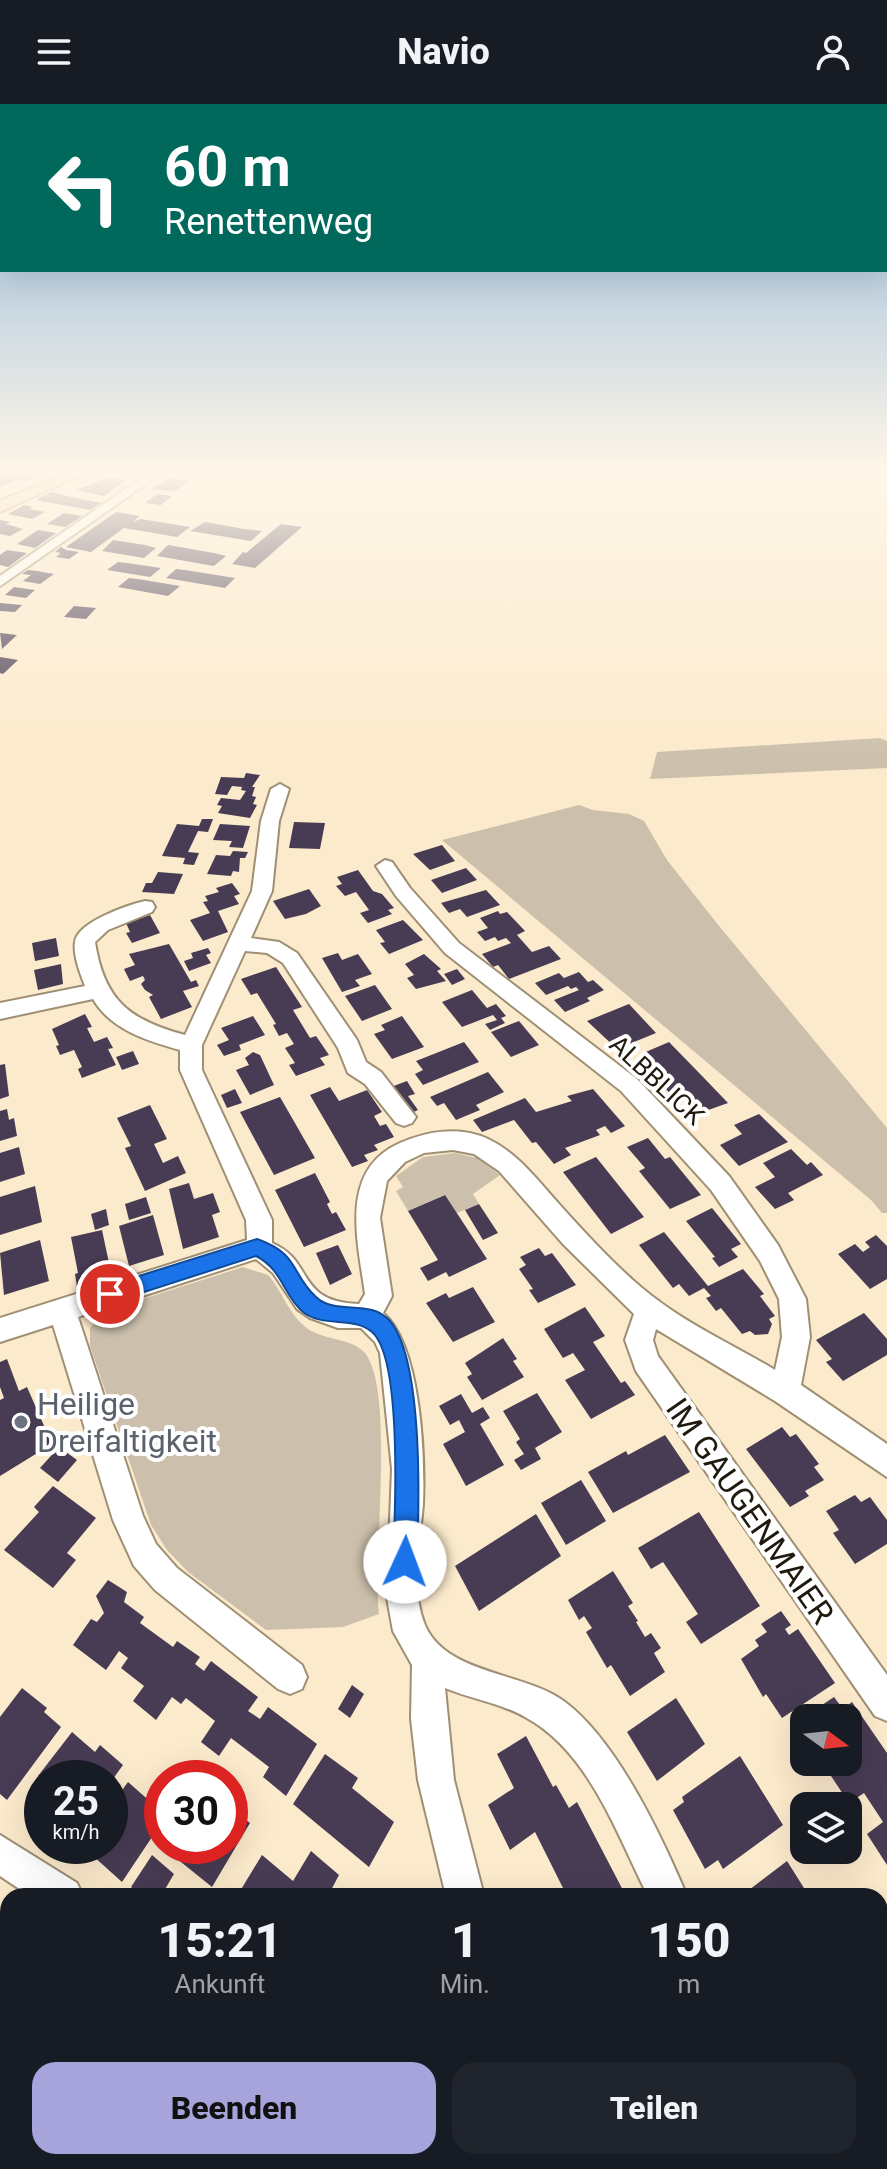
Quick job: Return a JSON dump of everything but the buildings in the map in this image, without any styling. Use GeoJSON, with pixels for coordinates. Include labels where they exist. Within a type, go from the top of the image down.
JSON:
{"type":"FeatureCollection","features":[{"type":"Feature","properties":{"kind":"street"},"geometry":{"type":"LineString","coordinates":[[0,582],[22,566]]}},
{"type":"Feature","properties":{"kind":"street"},"geometry":{"type":"LineString","coordinates":[[257,1248],[261,1237],[259,1220],[194,1079],[190,1062],[191,1045],[262,891],[270,821],[280,789]]}},
{"type":"Feature","properties":{"kind":"street","name":"ALBBLICK"},"geometry":{"type":"LineString","coordinates":[[385,866],[403,892],[452,948],[629,1085],[720,1183],[769,1253],[792,1299],[796,1337],[785,1391]]}},
{"type":"Feature","properties":{"kind":"street"},"geometry":{"type":"LineString","coordinates":[[145,907],[101,925],[85,940],[95,991],[137,1028],[191,1045]]}},
{"type":"Feature","properties":{"kind":"street"},"geometry":{"type":"LineString","coordinates":[[239,943],[272,947],[290,958],[349,1046],[356,1067],[373,1078],[404,1117]]}},
{"type":"Feature","properties":{"kind":"street"},"geometry":{"type":"LineString","coordinates":[[0,1011],[95,991]]}},
{"type":"Feature","properties":{"kind":"street"},"geometry":{"type":"LineString","coordinates":[[366,1316],[377,1302],[379,1289],[367,1218],[372,1185],[382,1168],[396,1155],[421,1144],[445,1140],[480,1146],[502,1159],[572,1236],[649,1310],[785,1391],[887,1462]]}},
{"type":"Feature","properties":{"kind":"street"},"geometry":{"type":"LineString","coordinates":[[0,1330],[257,1248],[277,1258],[310,1305],[330,1314],[366,1316],[387,1333],[396,1355],[407,1463],[404,1603],[414,1640],[429,1660],[453,1675],[528,1698],[570,1728],[596,1761],[664,1888]]}},
{"type":"Feature","properties":{"kind":"street"},"geometry":{"type":"LineString","coordinates":[[62,1310],[129,1520],[145,1555],[166,1579],[290,1677]]}},
{"type":"Feature","properties":{"kind":"street","name":"IM GAUGENMAIER"},"geometry":{"type":"LineString","coordinates":[[649,1310],[639,1340],[646,1362],[887,1704]]}},
{"type":"Feature","properties":{"kind":"street"},"geometry":{"type":"LineString","coordinates":[[429,1660],[427,1689],[438,1785],[463,1888]]}},
{"type":"Feature","properties":{"kind":"street"},"geometry":{"type":"LineString","coordinates":[[0,1854],[52,1888]]}},
{"type":"Feature","properties":{"kind":"shaded area"},"geometry":{"type":"Polygon","coordinates":[[[880,738],[887,741],[887,768],[650,779],[657,752],[880,738]]]}},
{"type":"Feature","properties":{"kind":"shaded area"},"geometry":{"type":"Polygon","coordinates":[[[579,805],[593,810],[629,814],[644,821],[667,860],[715,921],[887,1128],[887,1213],[882,1213],[871,1200],[442,840],[579,805]]]}},
{"type":"Feature","properties":{"kind":"shaded area"},"geometry":{"type":"Polygon","coordinates":[[[455,1153],[477,1158],[500,1175],[473,1194],[479,1204],[457,1213],[444,1195],[408,1211],[396,1191],[403,1187],[396,1176],[423,1157],[455,1153]]]}},
{"type":"Feature","properties":{"kind":"shaded area"},"geometry":{"type":"Polygon","coordinates":[[[243,1267],[268,1275],[308,1329],[359,1347],[374,1371],[381,1436],[379,1614],[343,1627],[266,1630],[188,1572],[167,1550],[151,1525],[90,1346],[90,1328],[105,1311],[243,1267]]]}},
{"type":"Feature","properties":{"kind":"place","name":"Heilige Dreifaltigkeit"},"geometry":{"type":"Point","coordinates":[21,1422]}},
{"type":"Feature","properties":{"kind":"route"},"geometry":{"type":"LineString","coordinates":[[110,1294],[257,1248],[277,1258],[300,1296],[310,1305],[330,1314],[366,1316],[382,1327],[396,1355],[405,1434],[408,1486],[405,1562]]}}]}
